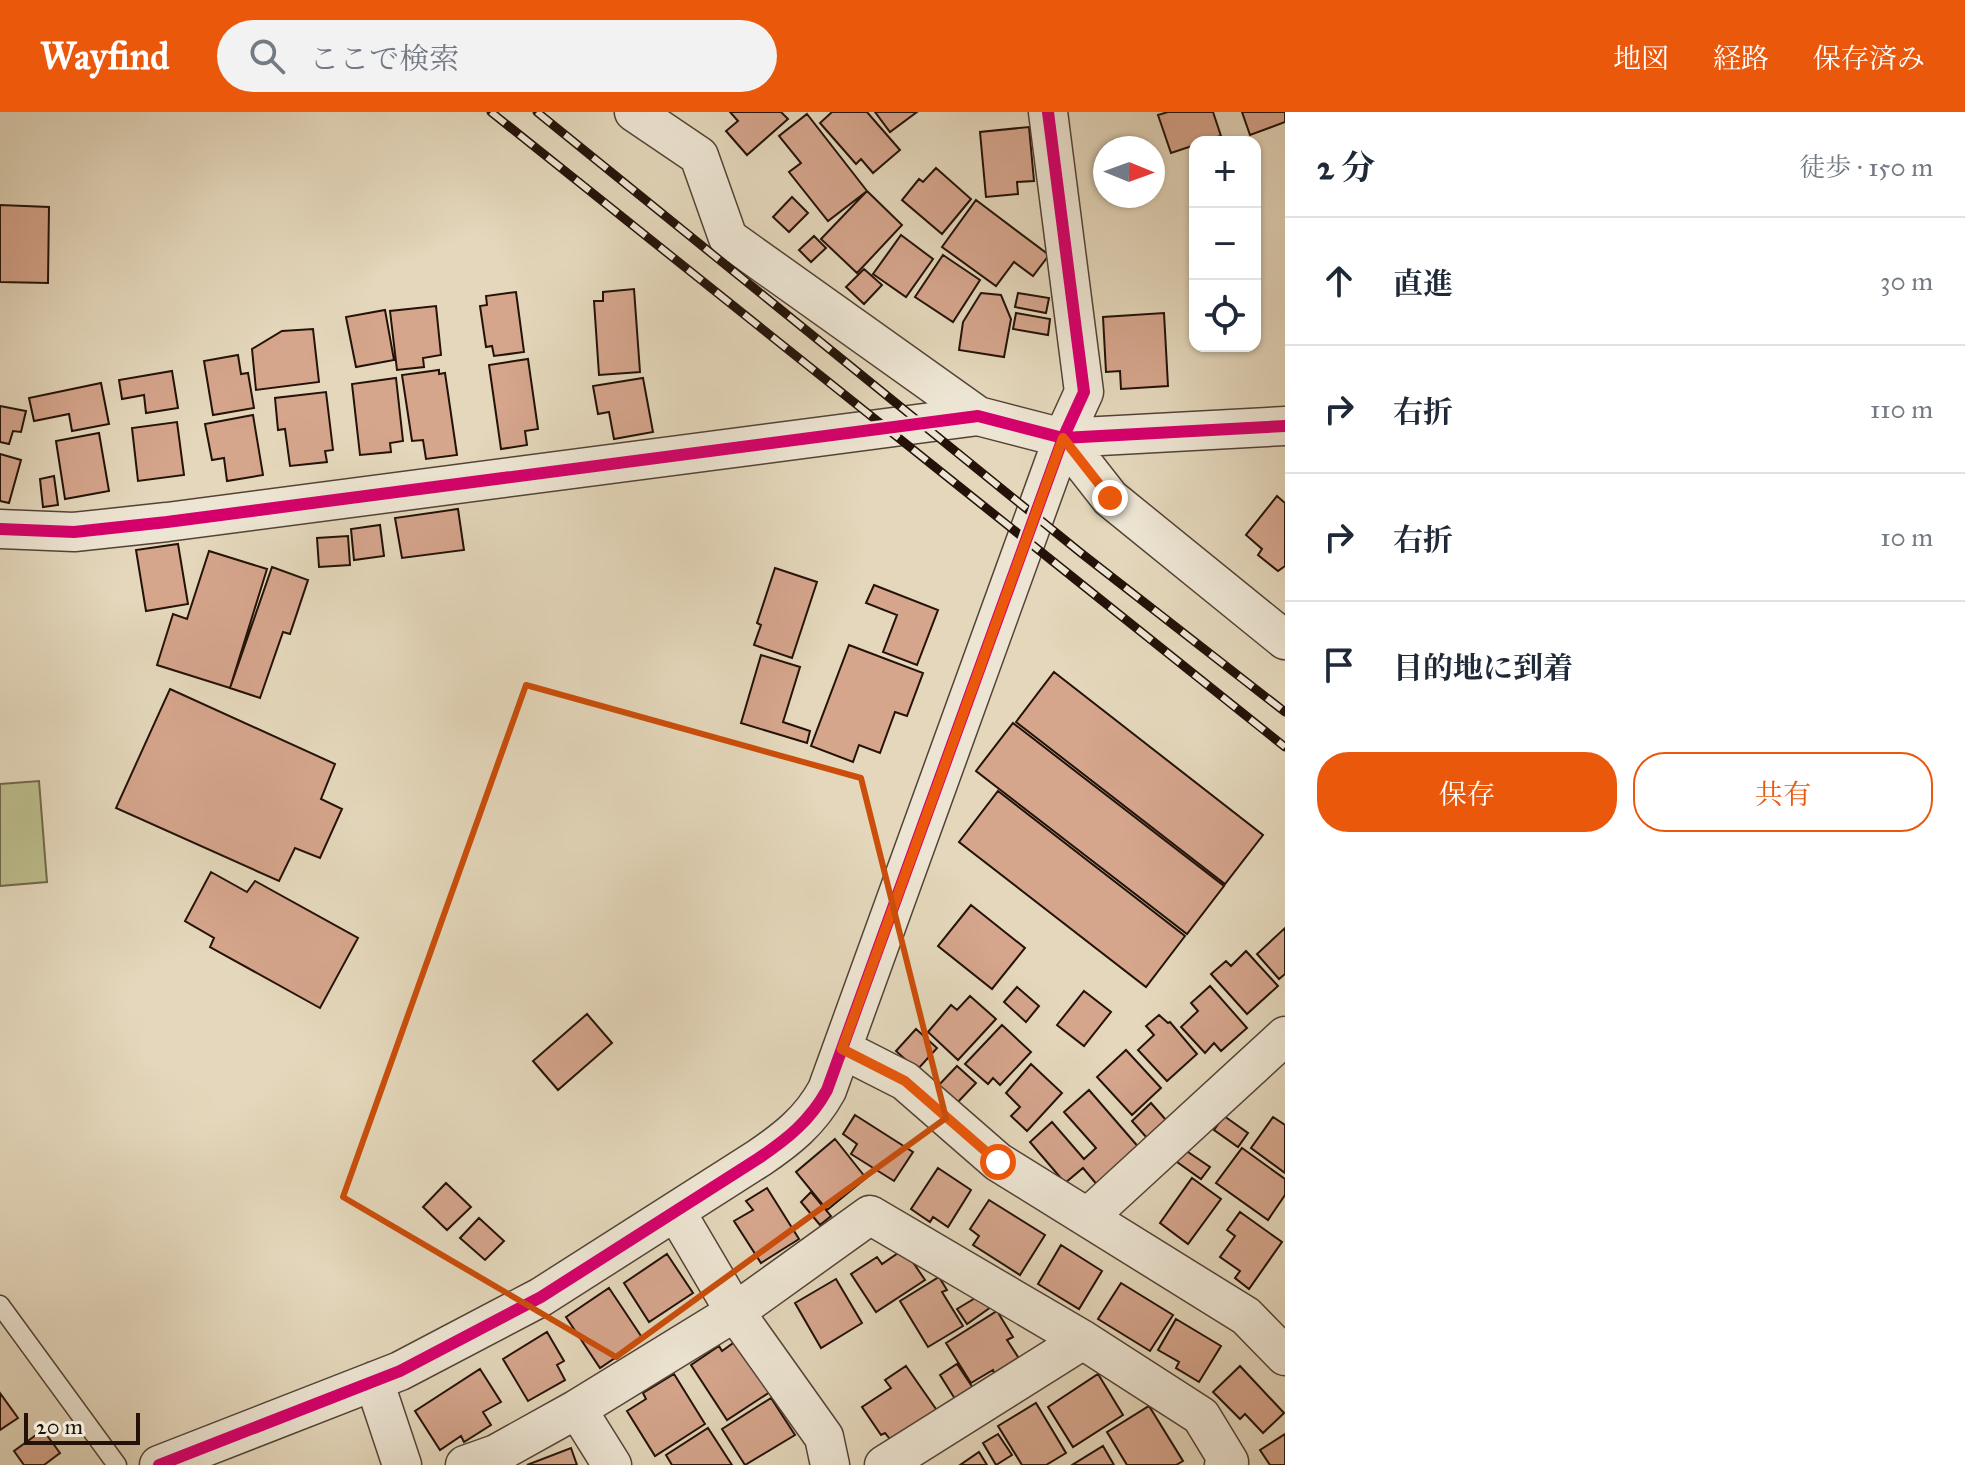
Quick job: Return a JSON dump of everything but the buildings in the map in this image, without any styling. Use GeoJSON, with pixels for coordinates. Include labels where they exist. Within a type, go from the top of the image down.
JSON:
{"type":"FeatureCollection","features":[{"type":"Feature","properties":{"kind":"street"},"geometry":{"type":"LineString","coordinates":[[634,112],[699,156],[728,238],[978,416],[1063,438],[1285,426]]}},
{"type":"Feature","properties":{"kind":"street"},"geometry":{"type":"LineString","coordinates":[[159,1465],[400,1371],[541,1297],[786,1139],[816,1111],[827,1090],[1063,438],[1084,392],[1048,112]]}},
{"type":"Feature","properties":{"kind":"street"},"geometry":{"type":"LineString","coordinates":[[0,529],[74,532],[167,522],[978,416]]}},
{"type":"Feature","properties":{"kind":"street"},"geometry":{"type":"LineString","coordinates":[[1063,438],[1110,498],[1285,640]]}},
{"type":"Feature","properties":{"kind":"street"},"geometry":{"type":"LineString","coordinates":[[1088,1217],[1285,1036]]}},
{"type":"Feature","properties":{"kind":"street"},"geometry":{"type":"LineString","coordinates":[[842,1049],[905,1081],[998,1162],[1246,1316],[1285,1356]]}},
{"type":"Feature","properties":{"kind":"street"},"geometry":{"type":"LineString","coordinates":[[676,1212],[735,1312],[824,1437],[830,1465]]}},
{"type":"Feature","properties":{"kind":"street"},"geometry":{"type":"LineString","coordinates":[[465,1465],[496,1454],[577,1409],[735,1312],[870,1215],[1083,1340],[1201,1416],[1229,1462],[1224,1465]]}},
{"type":"Feature","properties":{"kind":"street"},"geometry":{"type":"LineString","coordinates":[[884,1465],[1083,1340]]}},
{"type":"Feature","properties":{"kind":"street"},"geometry":{"type":"LineString","coordinates":[[374,1381],[402,1465]]}},
{"type":"Feature","properties":{"kind":"street"},"geometry":{"type":"LineString","coordinates":[[577,1409],[612,1465]]}},
{"type":"Feature","properties":{"kind":"lane"},"geometry":{"type":"LineString","coordinates":[[0,1305],[117,1465]]}},
{"type":"Feature","properties":{"kind":"highlighted area"},"geometry":{"type":"Polygon","coordinates":[[[526,685],[861,778],[946,1118],[616,1357],[343,1197],[526,685]]]}},
{"type":"Feature","properties":{"kind":"green space"},"geometry":{"type":"Polygon","coordinates":[[[39,781],[47,882],[0,886],[0,784],[39,781]]]}},
{"type":"Feature","properties":{"kind":"railway"},"geometry":{"type":"LineString","coordinates":[[491,112],[1285,747]]}},
{"type":"Feature","properties":{"kind":"railway"},"geometry":{"type":"LineString","coordinates":[[537,112],[1081,553],[1285,712]]}},
{"type":"Feature","properties":{"kind":"cycle path"},"geometry":{"type":"LineString","coordinates":[[159,1465],[400,1371],[541,1297],[769,1151],[797,1128],[820,1101],[827,1090],[1063,438],[1084,392],[1048,112]]}},
{"type":"Feature","properties":{"kind":"cycle path"},"geometry":{"type":"LineString","coordinates":[[0,529],[74,532],[167,522],[978,416],[1063,438],[1285,426]]}},
{"type":"Feature","properties":{"kind":"route"},"geometry":{"type":"LineString","coordinates":[[998,1162],[905,1081],[842,1049],[1063,438],[1110,498]]}}]}
